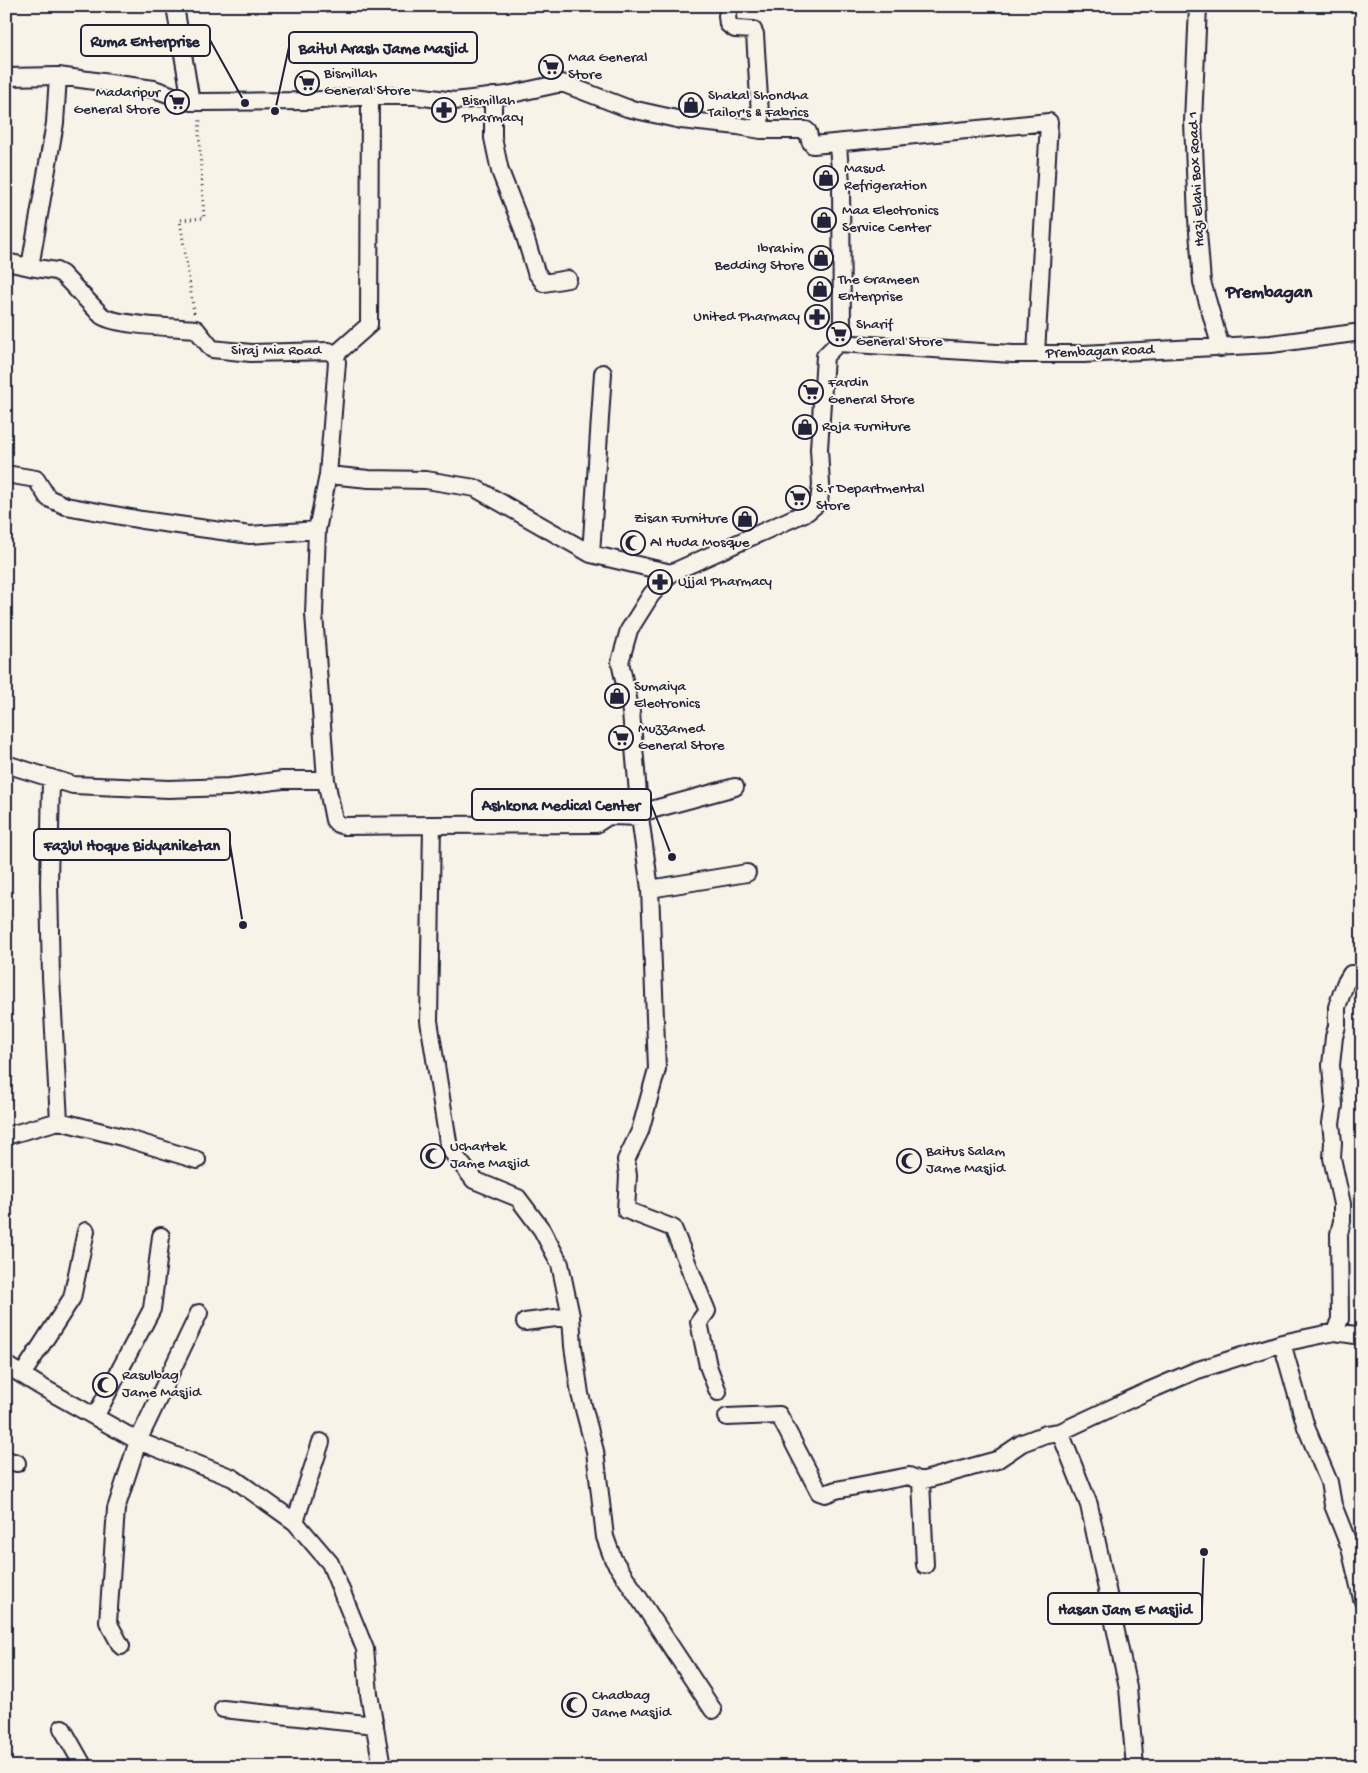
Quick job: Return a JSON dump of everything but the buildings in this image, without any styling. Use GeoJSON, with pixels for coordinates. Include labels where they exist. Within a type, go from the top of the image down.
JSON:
{"type":"FeatureCollection","features":[{"type":"Feature","properties":{"kind":"street"},"geometry":{"type":"LineString","coordinates":[[175,6],[196,102]]}},
{"type":"Feature","properties":{"kind":"street"},"geometry":{"type":"LineString","coordinates":[[730,6],[727,16],[728,24],[735,28],[753,30],[755,34],[761,130]]}},
{"type":"Feature","properties":{"kind":"street","name":"Hazi Elahi Box Road 1"},"geometry":{"type":"LineString","coordinates":[[1198,6],[1193,122],[1202,282],[1221,348]]}},
{"type":"Feature","properties":{"kind":"street"},"geometry":{"type":"LineString","coordinates":[[30,268],[55,123],[58,76]]}},
{"type":"Feature","properties":{"kind":"street"},"geometry":{"type":"LineString","coordinates":[[6,77],[58,76],[154,89],[196,102],[310,101],[370,96],[416,96],[454,101],[507,95],[562,83],[627,108],[681,120],[761,130],[806,130],[813,145],[1049,122],[1036,354]]}},
{"type":"Feature","properties":{"kind":"street"},"geometry":{"type":"LineString","coordinates":[[370,96],[369,325],[335,355],[337,362],[328,475],[317,530],[314,614],[326,780],[334,820],[344,826],[596,824],[607,817],[640,815],[735,787]]}},
{"type":"Feature","properties":{"kind":"street"},"geometry":{"type":"LineString","coordinates":[[493,96],[493,138],[500,171],[522,227],[536,272],[544,283],[568,280]]}},
{"type":"Feature","properties":{"kind":"street"},"geometry":{"type":"LineString","coordinates":[[718,1392],[708,1366],[699,1322],[707,1311],[673,1228],[626,1210],[628,1176],[626,1160],[640,1131],[657,1069],[650,889],[640,815],[631,712],[620,662],[629,630],[651,595],[671,573],[807,512],[819,502],[821,486],[819,449],[825,356],[838,343],[842,327],[841,182],[838,146],[836,144]]}},
{"type":"Feature","properties":{"kind":"street"},"geometry":{"type":"LineString","coordinates":[[6,262],[30,268],[56,271],[62,274],[107,319],[140,324],[196,328]]}},
{"type":"Feature","properties":{"kind":"street","name":"Siraj Mia Road"},"geometry":{"type":"LineString","coordinates":[[196,328],[212,349],[251,353],[330,351],[335,355]]}},
{"type":"Feature","properties":{"kind":"street","name":"Prembagan Road"},"geometry":{"type":"LineString","coordinates":[[838,343],[1013,354],[1083,354],[1221,348],[1271,344],[1362,332]]}},
{"type":"Feature","properties":{"kind":"street"},"geometry":{"type":"LineString","coordinates":[[592,554],[604,373]]}},
{"type":"Feature","properties":{"kind":"street"},"geometry":{"type":"LineString","coordinates":[[6,474],[36,479],[48,498],[66,506],[142,520],[250,535],[317,530]]}},
{"type":"Feature","properties":{"kind":"street"},"geometry":{"type":"LineString","coordinates":[[328,475],[369,479],[426,480],[475,488],[592,554],[671,573]]}},
{"type":"Feature","properties":{"kind":"street"},"geometry":{"type":"LineString","coordinates":[[6,764],[73,785],[169,788],[229,787],[282,780],[326,780]]}},
{"type":"Feature","properties":{"kind":"street"},"geometry":{"type":"LineString","coordinates":[[51,778],[49,884],[59,1122]]}},
{"type":"Feature","properties":{"kind":"street"},"geometry":{"type":"LineString","coordinates":[[432,824],[429,1021],[449,1148],[474,1180],[518,1198],[542,1230],[560,1264],[571,1316],[580,1394],[595,1451],[604,1537],[613,1560],[713,1710]]}},
{"type":"Feature","properties":{"kind":"street"},"geometry":{"type":"LineString","coordinates":[[650,889],[747,873]]}},
{"type":"Feature","properties":{"kind":"street"},"geometry":{"type":"LineString","coordinates":[[1335,1332],[1340,1319],[1342,1204],[1332,1158],[1331,1123],[1334,1105],[1331,1065],[1337,1026],[1337,1006],[1340,996],[1351,974],[1362,974]]}},
{"type":"Feature","properties":{"kind":"street"},"geometry":{"type":"LineString","coordinates":[[6,1136],[59,1122],[122,1137],[197,1160]]}},
{"type":"Feature","properties":{"kind":"street"},"geometry":{"type":"LineString","coordinates":[[22,1375],[72,1298],[86,1231]]}},
{"type":"Feature","properties":{"kind":"street"},"geometry":{"type":"LineString","coordinates":[[95,1417],[152,1308],[161,1236]]}},
{"type":"Feature","properties":{"kind":"street"},"geometry":{"type":"LineString","coordinates":[[121,1646],[108,1622],[116,1509],[138,1441],[200,1313]]}},
{"type":"Feature","properties":{"kind":"street"},"geometry":{"type":"LineString","coordinates":[[525,1322],[571,1316]]}},
{"type":"Feature","properties":{"kind":"street"},"geometry":{"type":"LineString","coordinates":[[727,1417],[779,1415],[819,1492],[825,1494],[836,1490],[908,1476],[921,1480],[997,1460],[1022,1444],[1046,1434],[1060,1432],[1195,1371],[1282,1342],[1335,1332],[1362,1336]]}},
{"type":"Feature","properties":{"kind":"street"},"geometry":{"type":"LineString","coordinates":[[1282,1342],[1306,1427],[1329,1482],[1333,1505],[1350,1548],[1362,1599]]}},
{"type":"Feature","properties":{"kind":"street"},"geometry":{"type":"LineString","coordinates":[[6,1364],[138,1441],[233,1478],[295,1522],[330,1563],[365,1650],[382,1767]]}},
{"type":"Feature","properties":{"kind":"street"},"geometry":{"type":"LineString","coordinates":[[1060,1432],[1092,1514],[1128,1688],[1135,1767]]}},
{"type":"Feature","properties":{"kind":"street"},"geometry":{"type":"LineString","coordinates":[[295,1522],[321,1442]]}},
{"type":"Feature","properties":{"kind":"street"},"geometry":{"type":"LineString","coordinates":[[921,1480],[925,1565]]}},
{"type":"Feature","properties":{"kind":"street"},"geometry":{"type":"LineString","coordinates":[[223,1709],[375,1725]]}},
{"type":"Feature","properties":{"kind":"street"},"geometry":{"type":"LineString","coordinates":[[62,1728],[84,1767]]}},
{"type":"Feature","properties":{"kind":"path"},"geometry":{"type":"LineString","coordinates":[[196,102],[204,218],[180,220],[196,328]]}},
{"type":"Feature","properties":{"kind":"place","name":"Maa General Store"},"geometry":{"type":"Point","coordinates":[551,67]}},
{"type":"Feature","properties":{"kind":"place","name":"Bismillah General Store"},"geometry":{"type":"Point","coordinates":[307,83]}},
{"type":"Feature","properties":{"kind":"place","name":"Madaripur General Store"},"geometry":{"type":"Point","coordinates":[177,102]}},
{"type":"Feature","properties":{"kind":"place","name":"Ruma Enterprise"},"geometry":{"type":"Point","coordinates":[245,103]}},
{"type":"Feature","properties":{"kind":"place","name":"Shakal Shondha Tailor's & Fabrics"},"geometry":{"type":"Point","coordinates":[691,105]}},
{"type":"Feature","properties":{"kind":"place","name":"Bismillah Pharmacy"},"geometry":{"type":"Point","coordinates":[444,110]}},
{"type":"Feature","properties":{"kind":"place","name":"Baitul Arash Jame Masjid"},"geometry":{"type":"Point","coordinates":[275,111]}},
{"type":"Feature","properties":{"kind":"place","name":"Masud Refrigeration"},"geometry":{"type":"Point","coordinates":[826,178]}},
{"type":"Feature","properties":{"kind":"place","name":"Maa Electronics Service Center"},"geometry":{"type":"Point","coordinates":[824,220]}},
{"type":"Feature","properties":{"kind":"place","name":"Ibrahim Bedding Store"},"geometry":{"type":"Point","coordinates":[821,258]}},
{"type":"Feature","properties":{"kind":"place","name":"The Grameen Enterprise"},"geometry":{"type":"Point","coordinates":[820,289]}},
{"type":"Feature","properties":{"kind":"place","name":"United Pharmacy"},"geometry":{"type":"Point","coordinates":[817,317]}},
{"type":"Feature","properties":{"kind":"place","name":"Sharif General Store"},"geometry":{"type":"Point","coordinates":[839,334]}},
{"type":"Feature","properties":{"kind":"place","name":"Fardin General Store"},"geometry":{"type":"Point","coordinates":[811,392]}},
{"type":"Feature","properties":{"kind":"place","name":"Roja Furniture"},"geometry":{"type":"Point","coordinates":[805,427]}},
{"type":"Feature","properties":{"kind":"place","name":"S.r Departmental Store"},"geometry":{"type":"Point","coordinates":[798,498]}},
{"type":"Feature","properties":{"kind":"place","name":"Zisan Furniture"},"geometry":{"type":"Point","coordinates":[745,519]}},
{"type":"Feature","properties":{"kind":"place","name":"Al Huda Mosque"},"geometry":{"type":"Point","coordinates":[633,543]}},
{"type":"Feature","properties":{"kind":"place","name":"Ujjal Pharmacy"},"geometry":{"type":"Point","coordinates":[660,582]}},
{"type":"Feature","properties":{"kind":"place","name":"Sumaiya Electronics"},"geometry":{"type":"Point","coordinates":[617,696]}},
{"type":"Feature","properties":{"kind":"place","name":"Muzzamed General Store"},"geometry":{"type":"Point","coordinates":[621,738]}},
{"type":"Feature","properties":{"kind":"place","name":"Ashkona Medical Center"},"geometry":{"type":"Point","coordinates":[672,857]}},
{"type":"Feature","properties":{"kind":"place","name":"Fazlul Hoque Bidyaniketan"},"geometry":{"type":"Point","coordinates":[243,925]}},
{"type":"Feature","properties":{"kind":"place","name":"Uchartek Jame Masjid"},"geometry":{"type":"Point","coordinates":[433,1156]}},
{"type":"Feature","properties":{"kind":"place","name":"Baitus Salam Jame Masjid"},"geometry":{"type":"Point","coordinates":[909,1161]}},
{"type":"Feature","properties":{"kind":"place","name":"Rasulbag Jame Masjid"},"geometry":{"type":"Point","coordinates":[105,1385]}},
{"type":"Feature","properties":{"kind":"place","name":"Hasan Jam E Masjid"},"geometry":{"type":"Point","coordinates":[1204,1552]}},
{"type":"Feature","properties":{"kind":"place","name":"Chadbag Jame Masjid"},"geometry":{"type":"Point","coordinates":[574,1705]}},
{"type":"Feature","properties":{"kind":"district","name":"Prembagan"},"geometry":{"type":"Point","coordinates":[1269,293]}}]}
